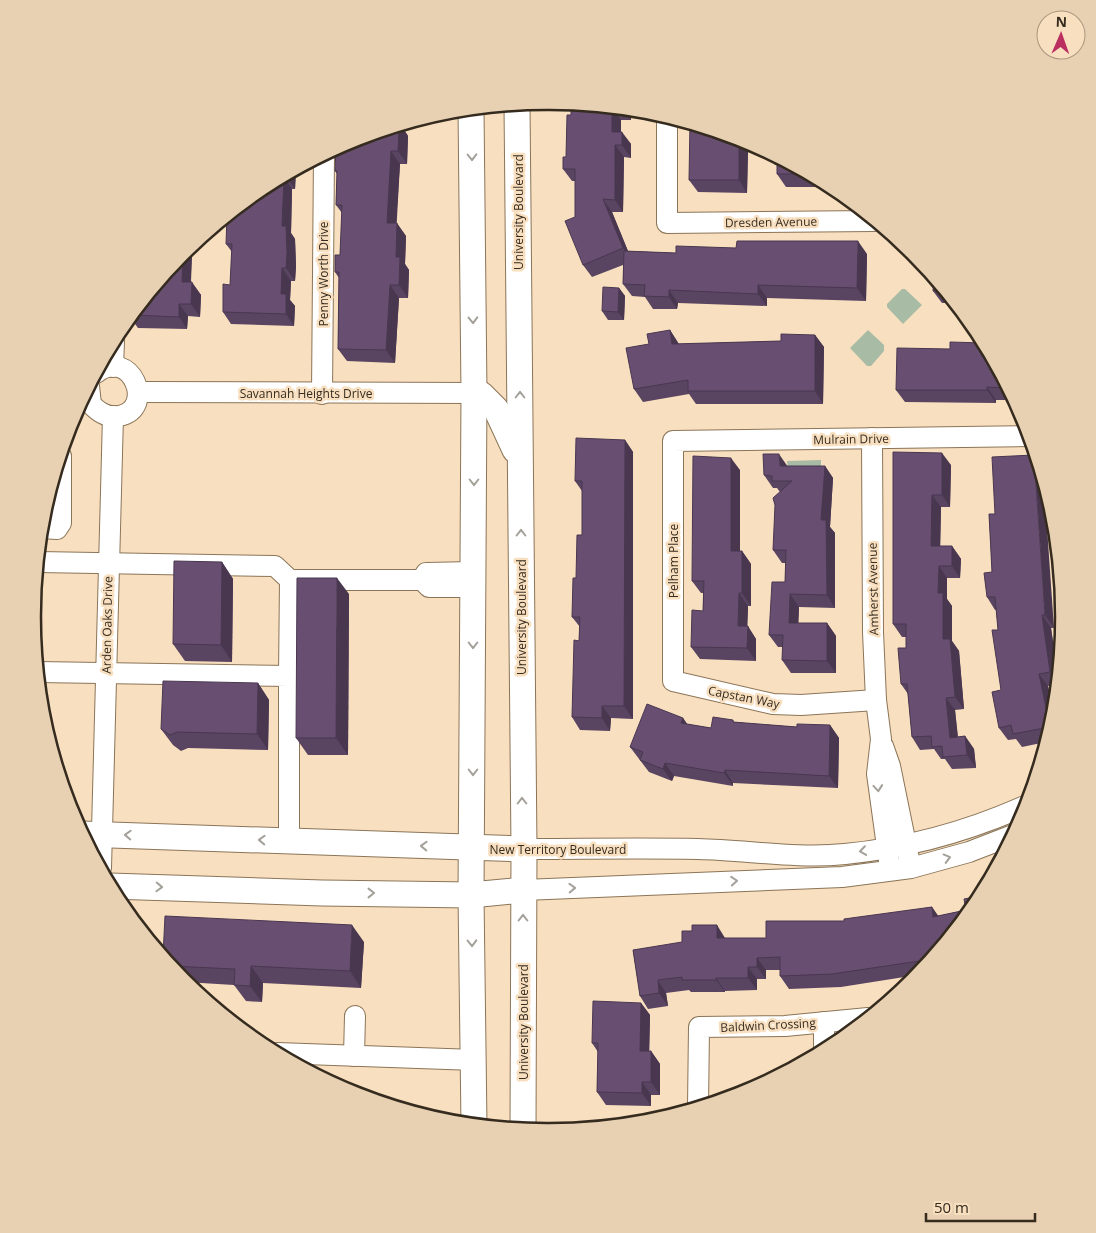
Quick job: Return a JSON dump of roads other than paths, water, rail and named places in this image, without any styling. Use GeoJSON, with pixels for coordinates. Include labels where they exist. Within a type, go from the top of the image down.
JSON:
{"type":"FeatureCollection","features":[{"type":"Feature","properties":{"kind":"main road","name":"University Boulevard"},"geometry":{"type":"LineString","coordinates":[[518,111],[524,849],[523,1122]]}},
{"type":"Feature","properties":{"kind":"main road"},"geometry":{"type":"LineString","coordinates":[[471,116],[474,394],[473,848],[471,894],[475,1060],[474,1118]]}},
{"type":"Feature","properties":{"kind":"main road"},"geometry":{"type":"LineString","coordinates":[[474,394],[481,394],[496,409],[520,462]]}},
{"type":"Feature","properties":{"kind":"main road","name":"New Territory Boulevard"},"geometry":{"type":"LineString","coordinates":[[92,834],[524,849]]}},
{"type":"Feature","properties":{"kind":"main road"},"geometry":{"type":"LineString","coordinates":[[119,886],[322,893],[471,894],[523,890]]}},
{"type":"Feature","properties":{"kind":"street","name":"Dresden Avenue"},"geometry":{"type":"LineString","coordinates":[[667,124],[667,223],[864,221]]}},
{"type":"Feature","properties":{"kind":"street","name":"Penny Worth Drive"},"geometry":{"type":"LineString","coordinates":[[322,394],[324,162]]}},
{"type":"Feature","properties":{"kind":"street"},"geometry":{"type":"LineString","coordinates":[[90,400],[91,404],[101,414],[113,416],[126,414],[132,410],[138,392],[132,374],[122,368],[105,370]]}},
{"type":"Feature","properties":{"kind":"street","name":"Savannah Heights Drive"},"geometry":{"type":"LineString","coordinates":[[138,392],[474,394]]}},
{"type":"Feature","properties":{"kind":"street","name":"Arden Oaks Drive"},"geometry":{"type":"LineString","coordinates":[[92,834],[106,672],[113,416]]}},
{"type":"Feature","properties":{"kind":"street","name":"Mulrain Drive"},"geometry":{"type":"LineString","coordinates":[[673,441],[1021,436]]}},
{"type":"Feature","properties":{"kind":"street","name":"Amherst Avenue"},"geometry":{"type":"LineString","coordinates":[[872,438],[876,700],[881,739],[890,766],[911,868]]}},
{"type":"Feature","properties":{"kind":"street","name":"Pelham Place"},"geometry":{"type":"LineString","coordinates":[[673,441],[673,681]]}},
{"type":"Feature","properties":{"kind":"street"},"geometry":{"type":"LineString","coordinates":[[49,529],[56,529],[61,523],[61,478]]}},
{"type":"Feature","properties":{"kind":"street"},"geometry":{"type":"LineString","coordinates":[[45,558],[109,563],[275,566],[290,580],[422,580],[426,573],[473,580]]}},
{"type":"Feature","properties":{"kind":"street"},"geometry":{"type":"LineString","coordinates":[[289,841],[290,580]]}},
{"type":"Feature","properties":{"kind":"street"},"geometry":{"type":"LineString","coordinates":[[45,672],[289,676]]}},
{"type":"Feature","properties":{"kind":"street","name":"Capstan Way"},"geometry":{"type":"LineString","coordinates":[[673,681],[773,704],[801,706],[876,700]]}},
{"type":"Feature","properties":{"kind":"street","name":"Amherst Avenue"},"geometry":{"type":"LineString","coordinates":[[881,739],[877,774],[886,848],[891,871]]}},
{"type":"Feature","properties":{"kind":"street","name":"New Territory Boulevard"},"geometry":{"type":"LineString","coordinates":[[524,849],[698,849],[769,854],[844,854],[906,845],[972,827],[1016,809]]}},
{"type":"Feature","properties":{"kind":"street"},"geometry":{"type":"LineString","coordinates":[[523,890],[842,877],[911,868],[969,852],[1003,839]]}},
{"type":"Feature","properties":{"kind":"street"},"geometry":{"type":"LineString","coordinates":[[354,1056],[355,1016]]}},
{"type":"Feature","properties":{"kind":"street","name":"Baldwin Crossing"},"geometry":{"type":"LineString","coordinates":[[698,1100],[699,1027],[785,1026],[856,1019]]}},
{"type":"Feature","properties":{"kind":"street"},"geometry":{"type":"LineString","coordinates":[[824,1022],[824,1042]]}},
{"type":"Feature","properties":{"kind":"street"},"geometry":{"type":"LineString","coordinates":[[293,1054],[475,1060]]}}]}
